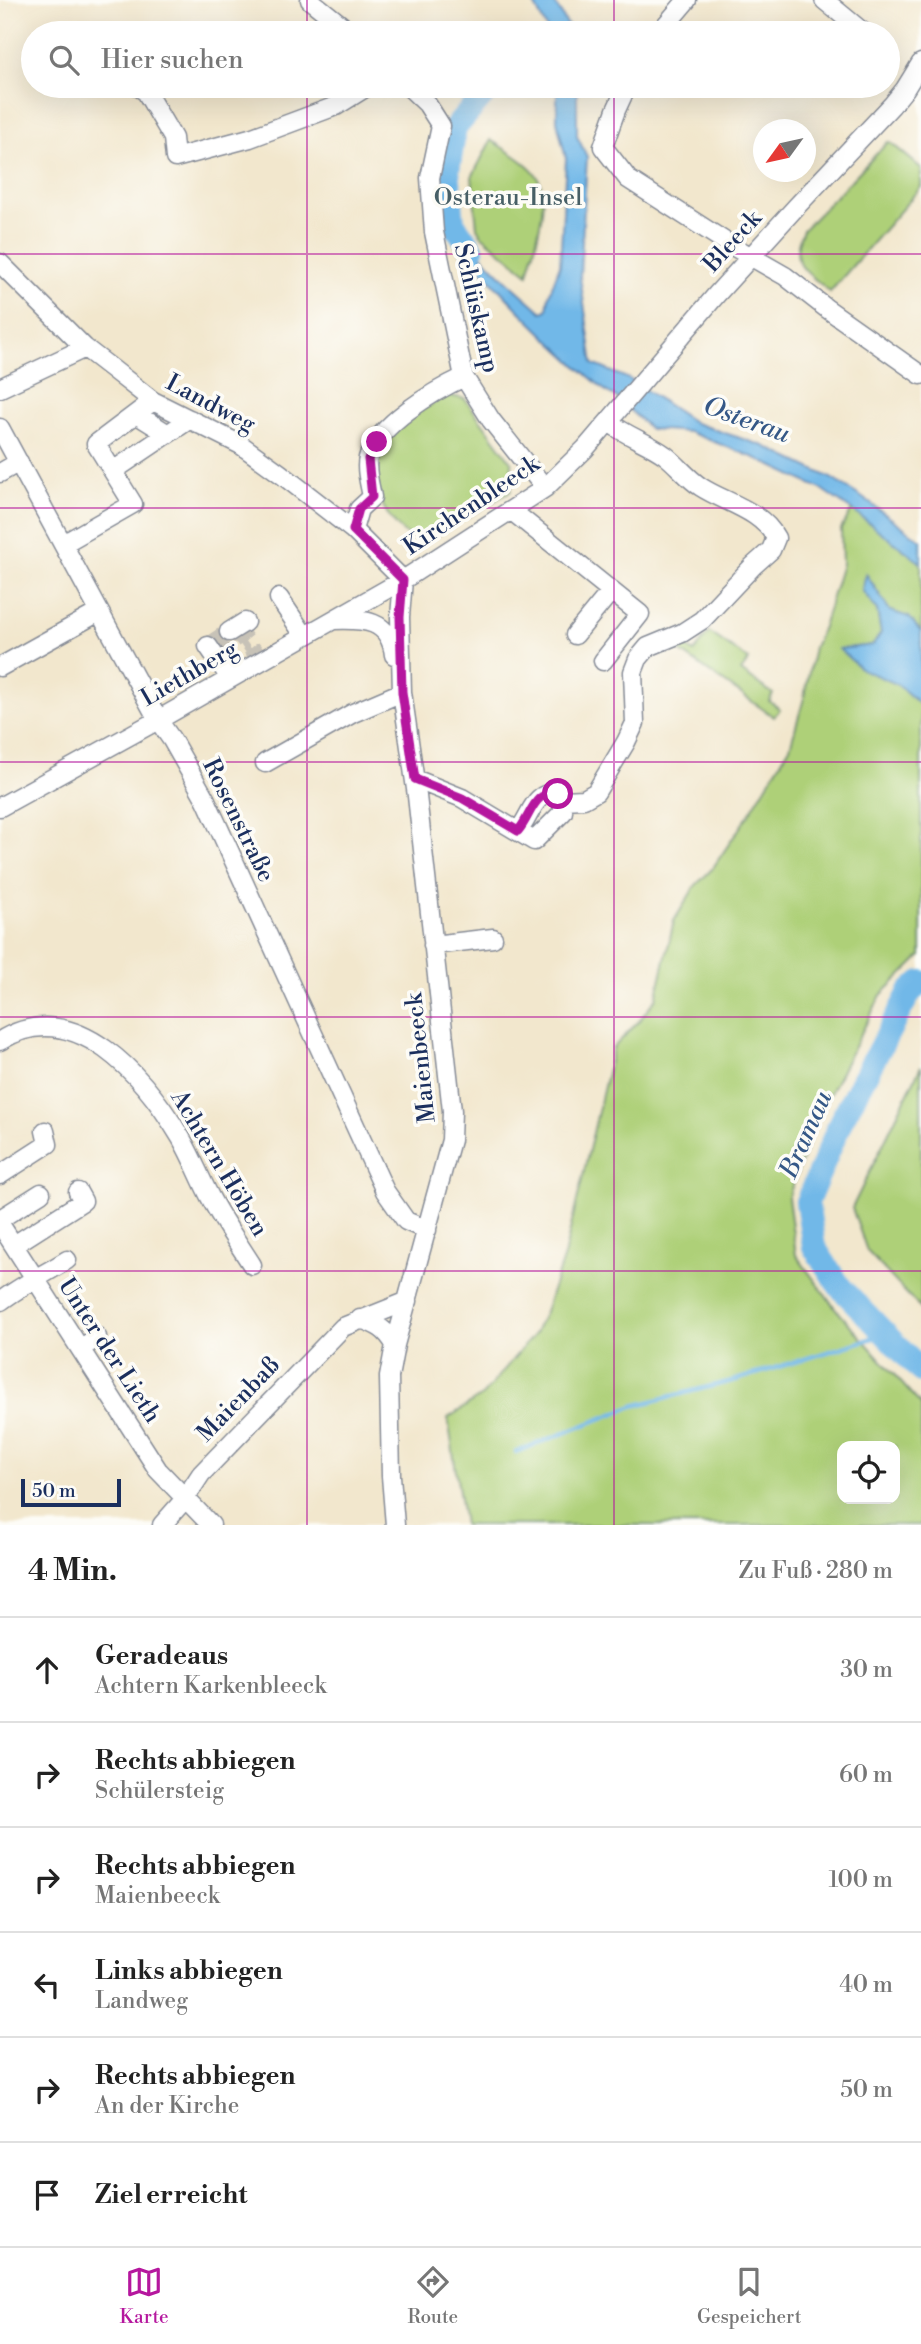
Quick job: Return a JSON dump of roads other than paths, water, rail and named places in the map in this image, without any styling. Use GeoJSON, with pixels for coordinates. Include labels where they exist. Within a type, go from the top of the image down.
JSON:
{"type":"FeatureCollection","features":[{"type":"Feature","properties":{"kind":"street"},"geometry":{"type":"LineString","coordinates":[[310,0],[336,21]]}},
{"type":"Feature","properties":{"kind":"street"},"geometry":{"type":"LineString","coordinates":[[669,21],[687,0]]}},
{"type":"Feature","properties":{"kind":"street"},"geometry":{"type":"LineString","coordinates":[[824,0],[849,21]]}},
{"type":"Feature","properties":{"kind":"street","name":"Bleeck"},"geometry":{"type":"LineString","coordinates":[[900,95],[921,63]]}},
{"type":"Feature","properties":{"kind":"street"},"geometry":{"type":"LineString","coordinates":[[150,98],[173,138],[175,158],[250,138],[336,106],[349,98]]}},
{"type":"Feature","properties":{"kind":"street","name":"Schlüskamp"},"geometry":{"type":"LineString","coordinates":[[421,98],[441,126],[430,178],[434,232],[464,377],[491,420],[545,488]]}},
{"type":"Feature","properties":{"kind":"street"},"geometry":{"type":"LineString","coordinates":[[621,98],[603,146],[628,179],[785,276],[921,375]]}},
{"type":"Feature","properties":{"kind":"street","name":"Bleeck"},"geometry":{"type":"LineString","coordinates":[[643,382],[717,294],[898,98]]}},
{"type":"Feature","properties":{"kind":"street","name":"Landweg"},"geometry":{"type":"LineString","coordinates":[[0,263],[86,348],[153,401],[241,445],[353,530],[403,580]]}},
{"type":"Feature","properties":{"kind":"street"},"geometry":{"type":"LineString","coordinates":[[0,388],[86,348]]}},
{"type":"Feature","properties":{"kind":"street"},"geometry":{"type":"LineString","coordinates":[[353,530],[359,509],[372,497],[368,459],[377,442],[389,426],[409,410],[464,377]]}},
{"type":"Feature","properties":{"kind":"street","name":"Kirchenbleeck"},"geometry":{"type":"LineString","coordinates":[[403,580],[512,512],[545,488],[568,468],[643,382]]}},
{"type":"Feature","properties":{"kind":"street"},"geometry":{"type":"LineString","coordinates":[[63,544],[133,504],[96,444],[153,401]]}},
{"type":"Feature","properties":{"kind":"street"},"geometry":{"type":"LineString","coordinates":[[136,414],[168,434]]}},
{"type":"Feature","properties":{"kind":"street"},"geometry":{"type":"LineString","coordinates":[[113,471],[190,418]]}},
{"type":"Feature","properties":{"kind":"street"},"geometry":{"type":"LineString","coordinates":[[563,800],[584,799],[596,792],[626,742],[636,718],[633,672],[638,659],[648,647],[682,633],[702,620],[771,550],[776,538],[771,529],[736,503],[704,489],[687,477],[665,455],[609,422]]}},
{"type":"Feature","properties":{"kind":"street","name":"Rosenstraße"},"geometry":{"type":"LineString","coordinates":[[0,428],[158,720],[206,800],[385,1191],[405,1221],[427,1230]]}},
{"type":"Feature","properties":{"kind":"street"},"geometry":{"type":"LineString","coordinates":[[0,473],[19,463]]}},
{"type":"Feature","properties":{"kind":"street"},"geometry":{"type":"LineString","coordinates":[[512,512],[640,614],[603,661]]}},
{"type":"Feature","properties":{"kind":"street","name":"Liethberg"},"geometry":{"type":"LineString","coordinates":[[0,807],[403,580]]}},
{"type":"Feature","properties":{"kind":"street","name":"Maienbeeck"},"geometry":{"type":"LineString","coordinates":[[395,1525],[389,1377],[395,1345],[451,1140],[452,1111],[415,779],[402,692],[400,617],[403,580]]}},
{"type":"Feature","properties":{"kind":"street"},"geometry":{"type":"LineString","coordinates":[[575,635],[611,591]]}},
{"type":"Feature","properties":{"kind":"street"},"geometry":{"type":"LineString","coordinates":[[279,598],[304,635]]}},
{"type":"Feature","properties":{"kind":"street"},"geometry":{"type":"LineString","coordinates":[[0,667],[99,612]]}},
{"type":"Feature","properties":{"kind":"street"},"geometry":{"type":"LineString","coordinates":[[265,763],[353,713],[402,692],[398,682],[394,649],[388,634],[376,624],[359,619],[330,620]]}},
{"type":"Feature","properties":{"kind":"street"},"geometry":{"type":"LineString","coordinates":[[208,646],[230,678]]}},
{"type":"Feature","properties":{"kind":"street"},"geometry":{"type":"LineString","coordinates":[[415,779],[462,798],[534,841],[563,812],[563,800],[558,794],[545,793],[540,796],[518,831]]}},
{"type":"Feature","properties":{"kind":"street"},"geometry":{"type":"LineString","coordinates":[[433,945],[493,938]]}},
{"type":"Feature","properties":{"kind":"street","name":"Achtern Höben"},"geometry":{"type":"LineString","coordinates":[[0,1041],[25,1028],[63,1028],[85,1035],[118,1060],[145,1086],[182,1139],[210,1198],[252,1265]]}},
{"type":"Feature","properties":{"kind":"street"},"geometry":{"type":"LineString","coordinates":[[0,1175],[48,1144],[45,1131]]}},
{"type":"Feature","properties":{"kind":"street"},"geometry":{"type":"LineString","coordinates":[[4,1230],[83,1201],[78,1192]]}},
{"type":"Feature","properties":{"kind":"street"},"geometry":{"type":"LineString","coordinates":[[4,1230],[41,1193]]}},
{"type":"Feature","properties":{"kind":"street","name":"Unter der Lieth"},"geometry":{"type":"LineString","coordinates":[[4,1230],[158,1470],[211,1525]]}},
{"type":"Feature","properties":{"kind":"street"},"geometry":{"type":"LineString","coordinates":[[1,1301],[22,1284],[36,1279],[67,1260]]}},
{"type":"Feature","properties":{"kind":"street","name":"Maienbaß"},"geometry":{"type":"LineString","coordinates":[[162,1525],[184,1500],[201,1474],[343,1327],[408,1301]]}},
{"type":"Feature","properties":{"kind":"street"},"geometry":{"type":"LineString","coordinates":[[360,1319],[374,1323],[388,1332],[395,1345]]}},
{"type":"Feature","properties":{"kind":"street"},"geometry":{"type":"LineString","coordinates":[[81,1349],[97,1337]]}},
{"type":"Feature","properties":{"kind":"water"},"geometry":{"type":"Polygon","coordinates":[[[532,0],[553,0],[565,21],[543,21],[532,0]]]}},
{"type":"Feature","properties":{"kind":"water"},"geometry":{"type":"Polygon","coordinates":[[[557,98],[577,98],[577,136],[587,157],[580,277],[593,364],[629,379],[695,423],[764,446],[829,477],[921,540],[921,563],[821,489],[755,458],[689,432],[650,429],[544,335],[459,246],[449,226],[459,219],[485,259],[542,312],[547,310],[549,295],[560,265],[566,159],[557,121],[557,98]]]}},
{"type":"Feature","properties":{"kind":"water"},"geometry":{"type":"Polygon","coordinates":[[[866,574],[890,611],[909,617],[921,632],[921,705],[897,684],[861,669],[839,649],[873,645],[881,633],[877,610],[862,590],[866,574]]]}},
{"type":"Feature","properties":{"kind":"waterway","name":"Osterau"},"geometry":{"type":"LineString","coordinates":[[472,249],[453,223],[448,171],[455,128],[481,98]]}},
{"type":"Feature","properties":{"kind":"waterway","name":"Bramau"},"geometry":{"type":"LineString","coordinates":[[921,982],[910,992],[842,1119],[807,1202],[814,1247],[840,1287],[921,1371]]}},
{"type":"Feature","properties":{"kind":"waterway"},"geometry":{"type":"LineString","coordinates":[[516,1452],[633,1406],[736,1380],[886,1334]]}},
{"type":"Feature","properties":{"kind":"tunnel"},"geometry":{"type":"LineString","coordinates":[[208,646],[229,632],[241,635],[260,659]]}},
{"type":"Feature","properties":{"kind":"tunnel"},"geometry":{"type":"LineString","coordinates":[[218,660],[246,641]]}},
{"type":"Feature","properties":{"kind":"park label","name":"Osterau-Insel"},"geometry":{"type":"Point","coordinates":[508,197]}}]}
